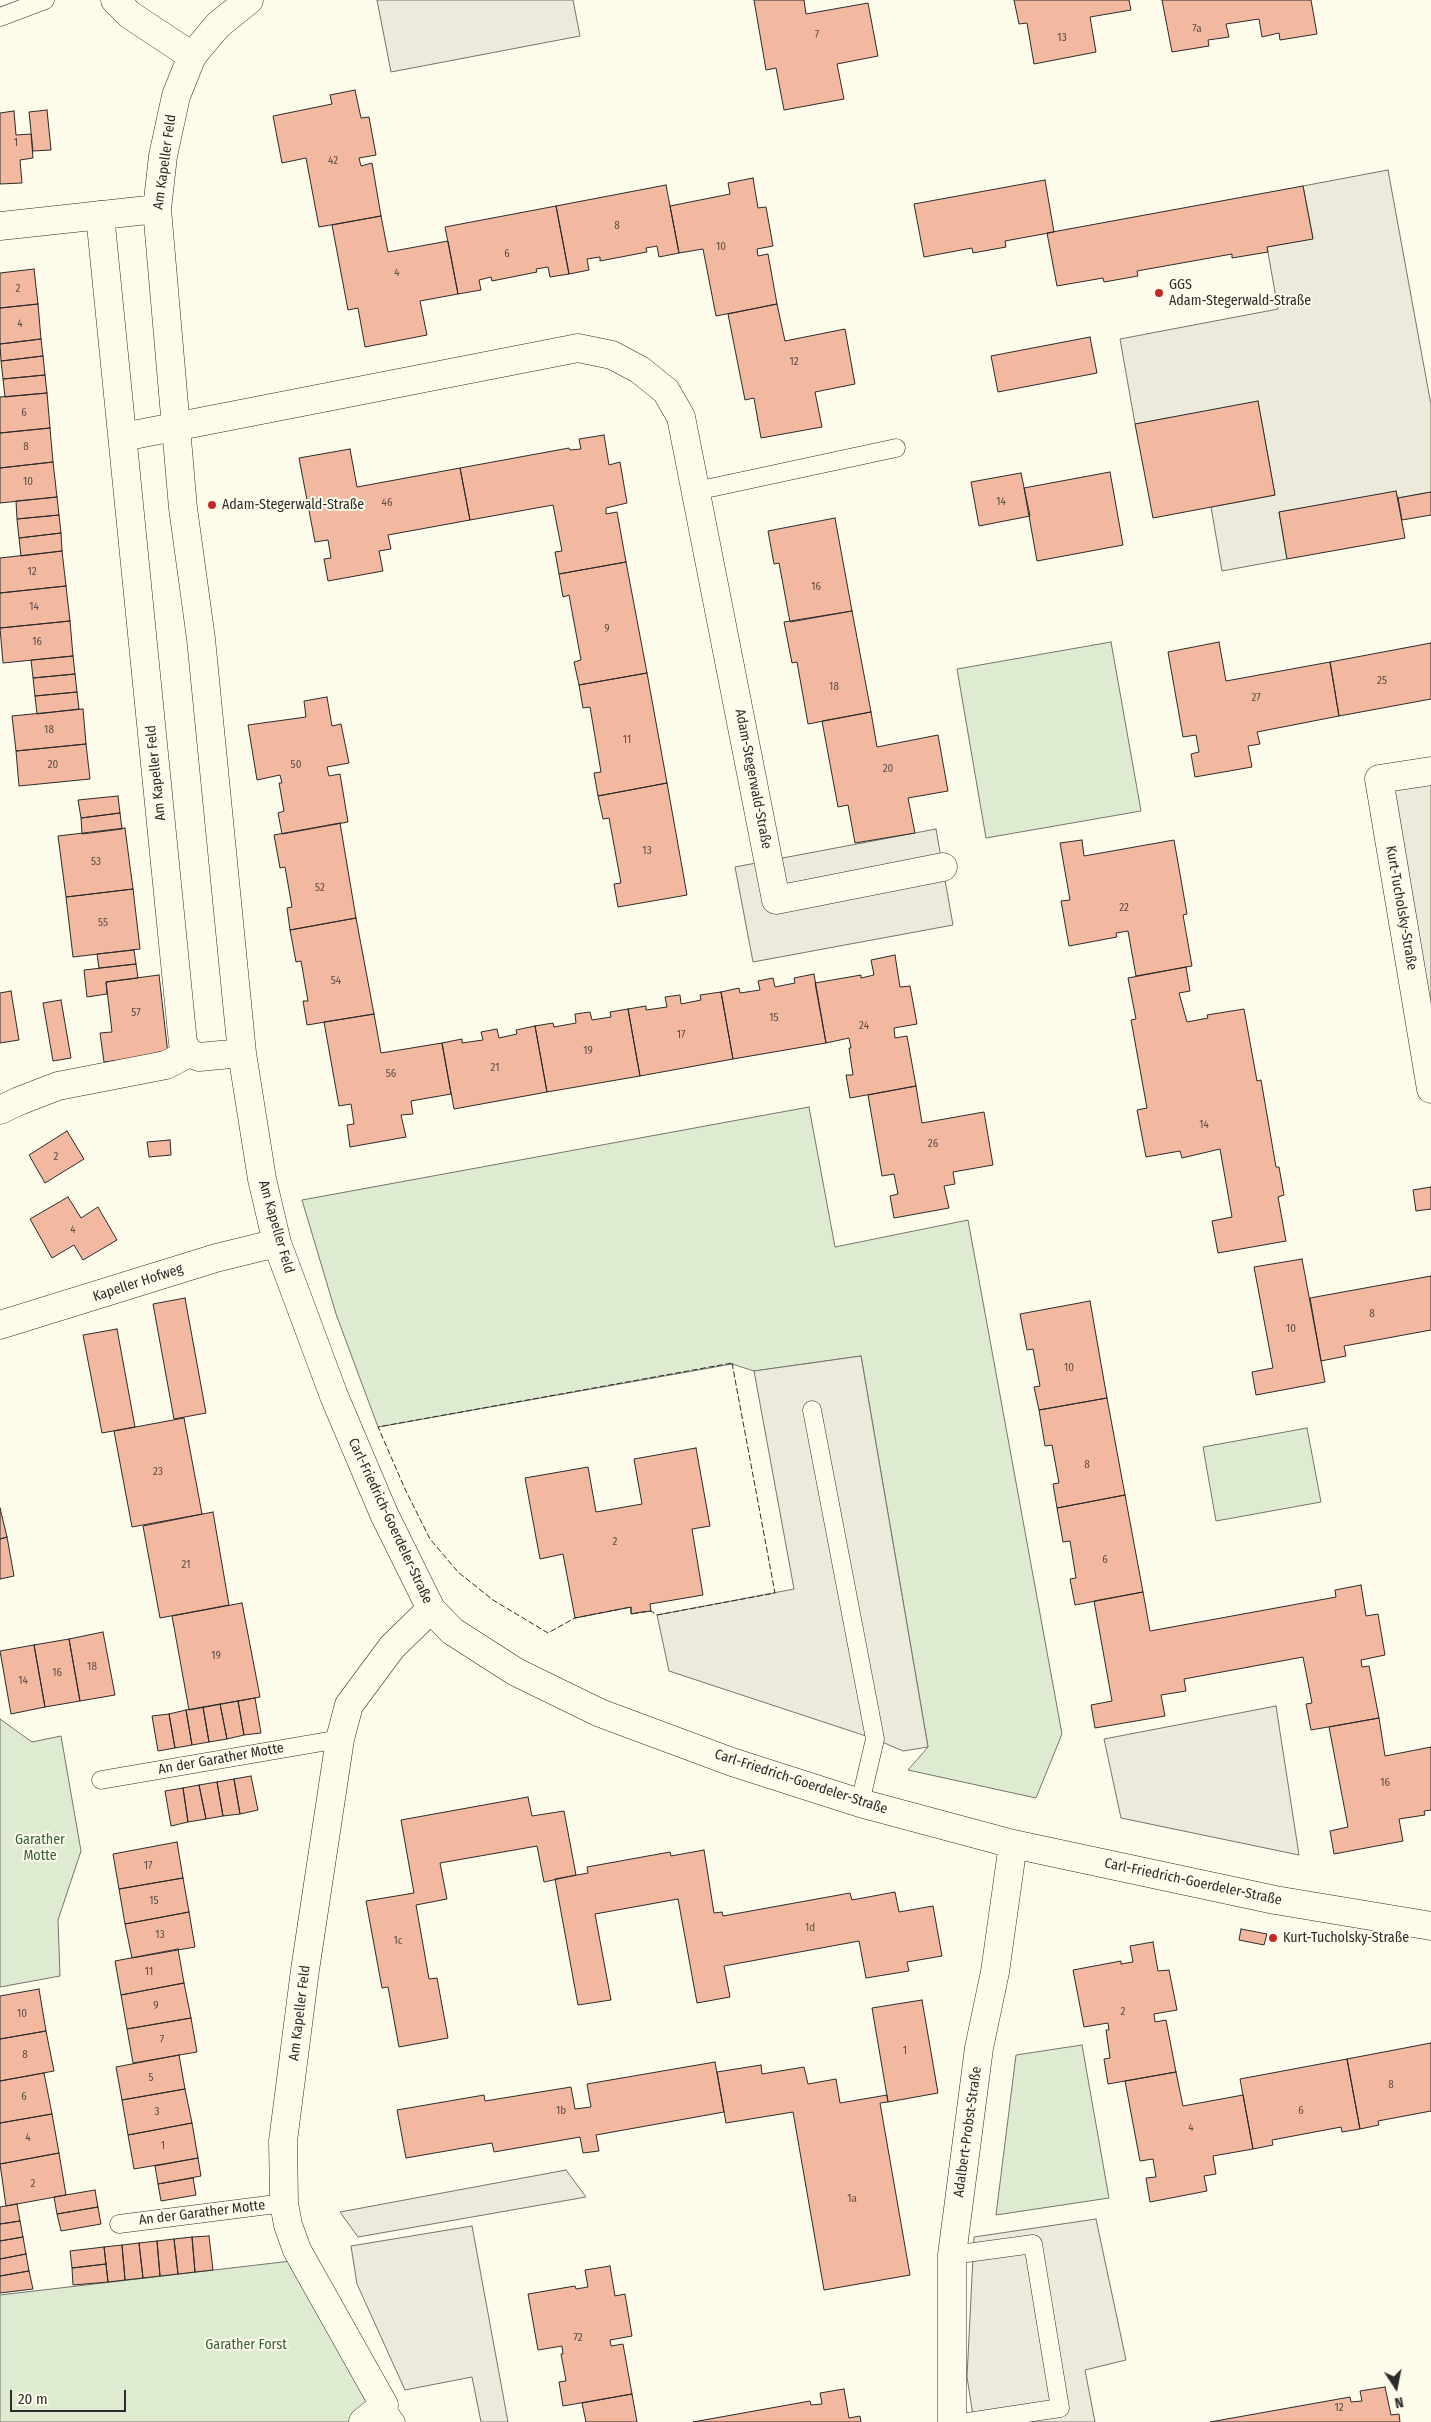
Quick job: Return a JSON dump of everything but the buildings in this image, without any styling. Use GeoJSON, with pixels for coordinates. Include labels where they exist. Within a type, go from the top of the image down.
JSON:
{"type":"FeatureCollection","features":[{"type":"Feature","properties":{"kind":"street"},"geometry":{"type":"LineString","coordinates":[[115,0],[130,15],[192,56]]}},
{"type":"Feature","properties":{"kind":"street","name":"Am Kapeller Feld"},"geometry":{"type":"LineString","coordinates":[[249,0],[218,25],[192,56],[176,96],[163,156],[156,209],[188,550],[201,639],[242,1053],[254,1136],[277,1244],[334,1396]]}},
{"type":"Feature","properties":{"kind":"street"},"geometry":{"type":"LineString","coordinates":[[0,226],[156,209]]}},
{"type":"Feature","properties":{"kind":"street","name":"Am Kapeller Feld"},"geometry":{"type":"LineString","coordinates":[[100,215],[183,1043],[190,1053]]}},
{"type":"Feature","properties":{"kind":"street","name":"Adam-Stegerwald-Straße"},"geometry":{"type":"LineString","coordinates":[[176,427],[578,348],[612,355],[640,370],[666,391],[681,417],[776,900],[943,867]]}},
{"type":"Feature","properties":{"kind":"street"},"geometry":{"type":"LineString","coordinates":[[123,437],[176,427]]}},
{"type":"Feature","properties":{"kind":"street","name":"Kurt-Tucholsky-Straße"},"geometry":{"type":"LineString","coordinates":[[1431,770],[1379,779],[1431,1089]]}},
{"type":"Feature","properties":{"kind":"street"},"geometry":{"type":"LineString","coordinates":[[0,1110],[58,1086],[166,1065],[190,1053],[199,1057],[242,1053]]}},
{"type":"Feature","properties":{"kind":"street","name":"Kapeller Hofweg"},"geometry":{"type":"LineString","coordinates":[[0,1325],[216,1258],[277,1244]]}},
{"type":"Feature","properties":{"kind":"street","name":"Carl-Friedrich-Goerdeler-Straße"},"geometry":{"type":"LineString","coordinates":[[334,1396],[384,1514],[431,1608],[452,1631],[516,1672],[600,1713],[732,1762],[860,1803],[1013,1844],[1275,1900],[1431,1926]]}},
{"type":"Feature","properties":{"kind":"street","name":"Am Kapeller Feld"},"geometry":{"type":"LineString","coordinates":[[381,2416],[297,2250],[288,2225],[284,2203],[283,2141],[305,1970],[340,1739],[349,1704],[392,1647],[431,1608]]}},
{"type":"Feature","properties":{"kind":"street","name":"Adalbert-Probst-Straße"},"geometry":{"type":"LineString","coordinates":[[952,2422],[952,2255],[980,2048],[995,1972],[1013,1844]]}},
{"type":"Feature","properties":{"kind":"lane"},"geometry":{"type":"LineString","coordinates":[[0,17],[45,0]]}},
{"type":"Feature","properties":{"kind":"lane"},"geometry":{"type":"LineString","coordinates":[[696,491],[896,448]]}},
{"type":"Feature","properties":{"kind":"lane"},"geometry":{"type":"LineString","coordinates":[[812,1410],[875,1739],[860,1803]]}},
{"type":"Feature","properties":{"kind":"lane","name":"An der Garather Motte"},"geometry":{"type":"LineString","coordinates":[[102,1780],[340,1739]]}},
{"type":"Feature","properties":{"kind":"lane","name":"An der Garather Motte"},"geometry":{"type":"LineString","coordinates":[[119,2224],[284,2203]]}},
{"type":"Feature","properties":{"kind":"lane"},"geometry":{"type":"LineString","coordinates":[[952,2255],[1033,2244],[1060,2408],[968,2422]]}},
{"type":"Feature","properties":{"kind":"green space"},"geometry":{"type":"Polygon","coordinates":[[[1111,642],[1141,811],[986,838],[957,669],[1111,642]]]}},
{"type":"Feature","properties":{"kind":"green space"},"geometry":{"type":"Polygon","coordinates":[[[809,1107],[835,1247],[968,1220],[1062,1734],[1036,1798],[908,1770],[928,1747],[861,1356],[754,1371],[732,1364],[378,1427],[336,1314],[302,1200],[809,1107]]]}},
{"type":"Feature","properties":{"kind":"green space"},"geometry":{"type":"Polygon","coordinates":[[[1307,1428],[1321,1502],[1216,1521],[1203,1447],[1307,1428]]]}},
{"type":"Feature","properties":{"kind":"green space","name":"Garather Motte"},"geometry":{"type":"Polygon","coordinates":[[[0,1719],[32,1742],[61,1736],[81,1851],[58,1920],[60,1976],[0,1987],[0,1719]]]}},
{"type":"Feature","properties":{"kind":"green space"},"geometry":{"type":"Polygon","coordinates":[[[1082,2045],[1109,2198],[996,2215],[1016,2055],[1082,2045]]]}},
{"type":"Feature","properties":{"kind":"green space","name":"Garather Forst"},"geometry":{"type":"Polygon","coordinates":[[[291,2261],[388,2422],[0,2422],[0,2295],[291,2261]]]}},
{"type":"Feature","properties":{"kind":"shaded area"},"geometry":{"type":"Polygon","coordinates":[[[377,0],[573,0],[580,36],[391,72],[377,0]]]}},
{"type":"Feature","properties":{"kind":"shaded area"},"geometry":{"type":"Polygon","coordinates":[[[1388,170],[1431,405],[1431,492],[1398,498],[1396,492],[1279,512],[1287,559],[1222,571],[1211,507],[1275,495],[1258,402],[1135,424],[1120,339],[1278,309],[1267,247],[1313,238],[1303,186],[1388,170]]]}},
{"type":"Feature","properties":{"kind":"shaded area"},"geometry":{"type":"Polygon","coordinates":[[[1431,771],[1431,1089],[1379,779],[1431,771]]]}},
{"type":"Feature","properties":{"kind":"shaded area"},"geometry":{"type":"Polygon","coordinates":[[[936,829],[953,925],[753,962],[735,867],[936,829]]]}},
{"type":"Feature","properties":{"kind":"shaded area"},"geometry":{"type":"Polygon","coordinates":[[[861,1356],[928,1747],[903,1751],[875,1739],[669,1671],[657,1615],[794,1589],[754,1371],[861,1356]]]}},
{"type":"Feature","properties":{"kind":"shaded area"},"geometry":{"type":"Polygon","coordinates":[[[1276,1706],[1299,1855],[1121,1818],[1104,1739],[1276,1706]]]}},
{"type":"Feature","properties":{"kind":"shaded area"},"geometry":{"type":"Polygon","coordinates":[[[566,2170],[586,2197],[358,2237],[340,2212],[566,2170]]]}},
{"type":"Feature","properties":{"kind":"shaded area"},"geometry":{"type":"Polygon","coordinates":[[[1096,2219],[1126,2360],[1085,2370],[1095,2422],[974,2422],[967,2377],[974,2237],[1096,2219]]]}},
{"type":"Feature","properties":{"kind":"shaded area"},"geometry":{"type":"Polygon","coordinates":[[[472,2226],[508,2422],[481,2422],[472,2377],[405,2390],[357,2284],[351,2246],[472,2226]]]}},
{"type":"Feature","properties":{"kind":"fence"},"geometry":{"type":"LineString","coordinates":[[732,1363],[775,1593],[657,1615],[651,1611],[631,1614],[631,1607],[575,1618],[548,1633],[493,1600],[458,1572],[430,1539],[405,1489],[378,1427],[732,1363]]}},
{"type":"Feature","properties":{"kind":"place","name":"GGS Adam-Stegerwald-Straße"},"geometry":{"type":"Point","coordinates":[1159,293]}},
{"type":"Feature","properties":{"kind":"place","name":"Adam-Stegerwald-Straße"},"geometry":{"type":"Point","coordinates":[212,505]}},
{"type":"Feature","properties":{"kind":"place","name":"Kurt-Tucholsky-Straße"},"geometry":{"type":"Point","coordinates":[1273,1938]}}]}
